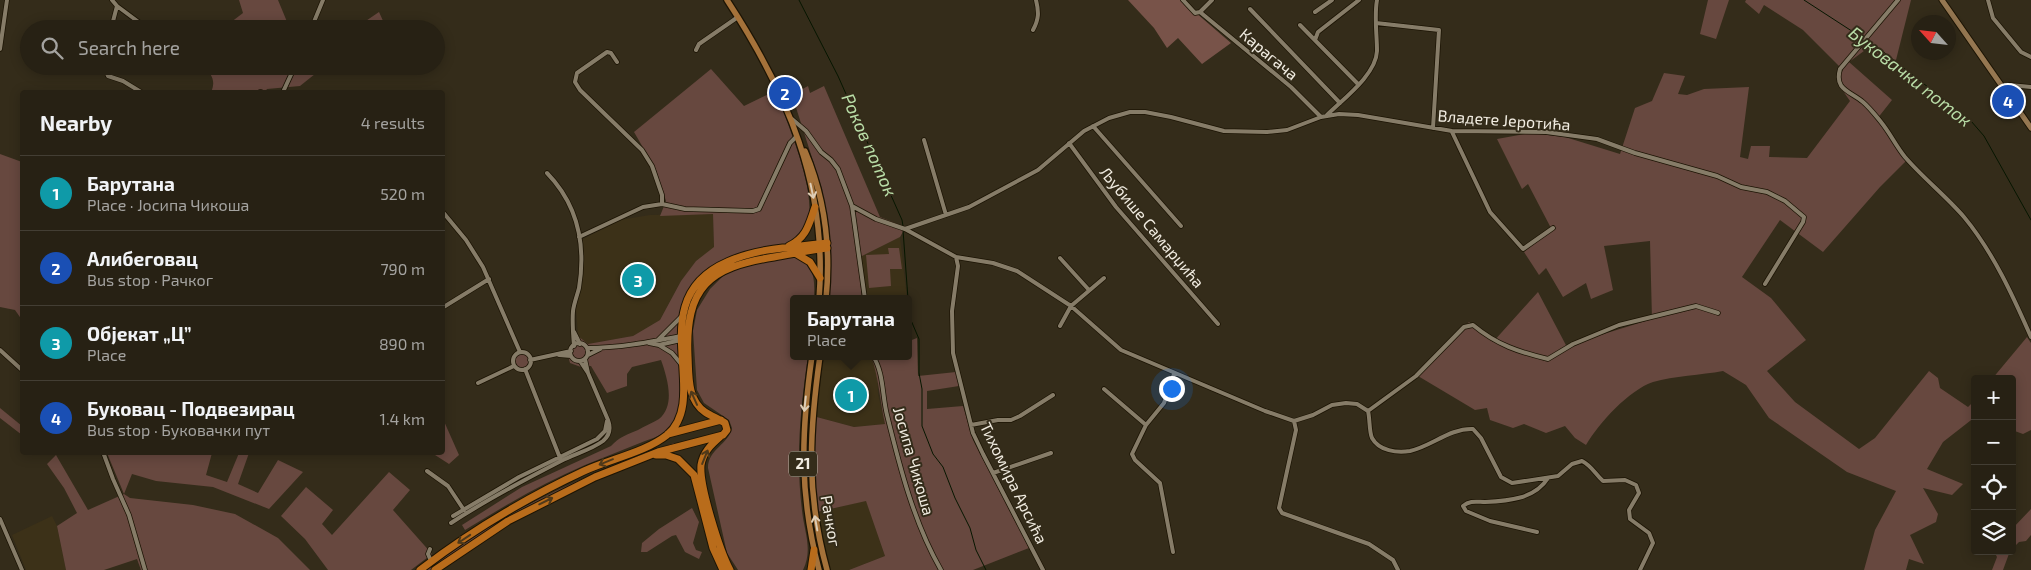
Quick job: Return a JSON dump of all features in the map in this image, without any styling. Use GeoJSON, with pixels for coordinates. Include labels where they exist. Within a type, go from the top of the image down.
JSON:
{"type":"FeatureCollection","features":[{"type":"Feature","properties":{"kind":"highway"},"geometry":{"type":"LineString","coordinates":[[784,249],[796,242],[806,232],[815,207]]}},
{"type":"Feature","properties":{"kind":"highway"},"geometry":{"type":"LineString","coordinates":[[730,570],[721,554],[702,479],[701,465],[707,449],[725,434],[727,428],[721,420],[701,410],[692,395],[683,315],[694,289],[718,266],[742,256],[784,249],[823,246]]}},
{"type":"Feature","properties":{"kind":"highway"},"geometry":{"type":"LineString","coordinates":[[668,434],[677,423],[682,412],[684,337],[694,304],[701,290],[713,277],[729,267],[823,246]]}},
{"type":"Feature","properties":{"kind":"highway"},"geometry":{"type":"LineString","coordinates":[[795,253],[808,260],[820,278]]}},
{"type":"Feature","properties":{"kind":"highway"},"geometry":{"type":"LineString","coordinates":[[420,570],[487,523],[536,494],[586,470],[652,444],[668,434],[721,420]]}},
{"type":"Feature","properties":{"kind":"highway"},"geometry":{"type":"LineString","coordinates":[[435,570],[491,531],[536,505],[595,477],[646,456],[720,437]]}},
{"type":"Feature","properties":{"kind":"highway"},"geometry":{"type":"LineString","coordinates":[[646,456],[666,455],[678,459],[694,475],[713,548],[723,570]]}},
{"type":"Feature","properties":{"kind":"highway"},"geometry":{"type":"LineString","coordinates":[[811,570],[814,550]]}},
{"type":"Feature","properties":{"kind":"main road"},"geometry":{"type":"LineString","coordinates":[[727,0],[776,83],[792,119],[823,246],[819,295]]}},
{"type":"Feature","properties":{"kind":"main road"},"geometry":{"type":"LineString","coordinates":[[797,136],[819,188],[826,295]]}},
{"type":"Feature","properties":{"kind":"main road","name":"Рачког"},"geometry":{"type":"LineString","coordinates":[[811,360],[805,408],[803,462],[806,507],[819,570]]}},
{"type":"Feature","properties":{"kind":"main road","name":"Рачког"},"geometry":{"type":"LineString","coordinates":[[819,360],[812,409],[810,468],[816,521],[827,570]]}},
{"type":"Feature","properties":{"kind":"street"},"geometry":{"type":"LineString","coordinates":[[0,49],[7,0]]}},
{"type":"Feature","properties":{"kind":"street"},"geometry":{"type":"LineString","coordinates":[[112,0],[136,20]]}},
{"type":"Feature","properties":{"kind":"street"},"geometry":{"type":"LineString","coordinates":[[315,20],[323,0]]}},
{"type":"Feature","properties":{"kind":"street"},"geometry":{"type":"LineString","coordinates":[[1033,30],[1038,21],[1039,13],[1036,0]]}},
{"type":"Feature","properties":{"kind":"street","name":"Карагача"},"geometry":{"type":"LineString","coordinates":[[1183,0],[1195,13],[1200,12],[1291,87],[1320,117]]}},
{"type":"Feature","properties":{"kind":"street"},"geometry":{"type":"LineString","coordinates":[[1200,12],[1212,0]]}},
{"type":"Feature","properties":{"kind":"street"},"geometry":{"type":"LineString","coordinates":[[1316,12],[1332,0]]}},
{"type":"Feature","properties":{"kind":"street"},"geometry":{"type":"LineString","coordinates":[[1315,40],[1318,32],[1359,0]]}},
{"type":"Feature","properties":{"kind":"street"},"geometry":{"type":"LineString","coordinates":[[1327,115],[1372,69],[1376,59],[1377,0]]}},
{"type":"Feature","properties":{"kind":"street"},"geometry":{"type":"LineString","coordinates":[[1898,0],[1840,68],[1839,83],[1846,92],[1863,102],[1882,123],[1896,146],[1907,159],[1964,218],[1994,262],[2017,302],[2031,338]]}},
{"type":"Feature","properties":{"kind":"street"},"geometry":{"type":"LineString","coordinates":[[1942,0],[2031,128]]}},
{"type":"Feature","properties":{"kind":"street"},"geometry":{"type":"LineString","coordinates":[[1988,0],[1993,18],[2021,52],[2031,57]]}},
{"type":"Feature","properties":{"kind":"street"},"geometry":{"type":"LineString","coordinates":[[114,20],[117,6]]}},
{"type":"Feature","properties":{"kind":"street"},"geometry":{"type":"LineString","coordinates":[[1250,9],[1340,103]]}},
{"type":"Feature","properties":{"kind":"street"},"geometry":{"type":"LineString","coordinates":[[696,50],[699,44],[738,17]]}},
{"type":"Feature","properties":{"kind":"street"},"geometry":{"type":"LineString","coordinates":[[1376,23],[1439,30],[1433,128]]}},
{"type":"Feature","properties":{"kind":"street"},"geometry":{"type":"LineString","coordinates":[[1300,25],[1358,84]]}},
{"type":"Feature","properties":{"kind":"street"},"geometry":{"type":"LineString","coordinates":[[617,62],[607,52],[577,73],[575,82],[580,90],[642,150],[652,166],[662,195],[662,204]]}},
{"type":"Feature","properties":{"kind":"street"},"geometry":{"type":"LineString","coordinates":[[108,75],[124,81],[137,90]]}},
{"type":"Feature","properties":{"kind":"street"},"geometry":{"type":"LineString","coordinates":[[284,90],[291,75]]}},
{"type":"Feature","properties":{"kind":"street"},"geometry":{"type":"LineString","coordinates":[[2004,88],[2010,85],[2031,87]]}},
{"type":"Feature","properties":{"kind":"street","name":"Владете Јеротића"},"geometry":{"type":"LineString","coordinates":[[903,229],[969,206],[1038,170],[1093,126],[1123,114],[1146,112],[1194,122],[1224,131],[1267,132],[1287,130],[1327,115],[1358,115],[1452,132],[1546,132],[1597,139],[1635,153],[1717,176],[1741,187],[1776,196],[1802,214],[1804,220],[1765,284]]}},
{"type":"Feature","properties":{"kind":"street"},"geometry":{"type":"LineString","coordinates":[[792,119],[806,131],[821,152],[835,163],[852,206],[852,218],[862,266],[865,295]]}},
{"type":"Feature","properties":{"kind":"street"},"geometry":{"type":"LineString","coordinates":[[1093,126],[1181,226]]}},
{"type":"Feature","properties":{"kind":"street"},"geometry":{"type":"LineString","coordinates":[[1452,132],[1490,212],[1523,249],[1553,228]]}},
{"type":"Feature","properties":{"kind":"street"},"geometry":{"type":"LineString","coordinates":[[579,237],[643,206],[662,204],[685,209],[717,208],[753,211],[759,209],[790,143],[797,136]]}},
{"type":"Feature","properties":{"kind":"street"},"geometry":{"type":"LineString","coordinates":[[924,140],[946,215]]}},
{"type":"Feature","properties":{"kind":"street","name":"Љубише Самарџића"},"geometry":{"type":"LineString","coordinates":[[1069,144],[1116,207],[1218,324]]}},
{"type":"Feature","properties":{"kind":"street"},"geometry":{"type":"LineString","coordinates":[[547,173],[562,189],[571,206],[579,237],[581,269],[574,309],[574,346],[571,354],[574,360],[584,359],[600,349]]}},
{"type":"Feature","properties":{"kind":"street"},"geometry":{"type":"LineString","coordinates":[[852,206],[876,219],[903,229],[956,257],[993,263],[1017,271],[1071,306],[1121,350],[1265,411],[1294,421],[1313,415],[1332,405],[1346,403],[1357,404],[1368,411]]}},
{"type":"Feature","properties":{"kind":"street"},"geometry":{"type":"LineString","coordinates":[[445,215],[466,240],[489,278],[520,352],[528,355],[530,360],[529,366],[525,369],[519,369],[514,366]]}},
{"type":"Feature","properties":{"kind":"street","name":"Тихомира Арсића"},"geometry":{"type":"LineString","coordinates":[[956,257],[958,266],[952,311],[953,353],[971,425],[983,454],[1043,570]]}},
{"type":"Feature","properties":{"kind":"street"},"geometry":{"type":"LineString","coordinates":[[1060,258],[1089,290]]}},
{"type":"Feature","properties":{"kind":"street"},"geometry":{"type":"LineString","coordinates":[[445,306],[489,278]]}},
{"type":"Feature","properties":{"kind":"street"},"geometry":{"type":"LineString","coordinates":[[1060,326],[1071,306],[1104,278]]}},
{"type":"Feature","properties":{"kind":"street"},"geometry":{"type":"LineString","coordinates":[[1368,411],[1416,376],[1464,327],[1473,325],[1489,338],[1517,351],[1548,359],[1573,344],[1618,325],[1696,306],[1718,313]]}},
{"type":"Feature","properties":{"kind":"street"},"geometry":{"type":"LineString","coordinates":[[658,340],[683,315]]}},
{"type":"Feature","properties":{"kind":"street"},"geometry":{"type":"LineString","coordinates":[[574,332],[580,344],[587,348],[600,349],[684,337]]}},
{"type":"Feature","properties":{"kind":"street"},"geometry":{"type":"LineString","coordinates":[[659,345],[684,337]]}},
{"type":"Feature","properties":{"kind":"street"},"geometry":{"type":"LineString","coordinates":[[649,343],[659,345],[672,353],[682,365]]}},
{"type":"Feature","properties":{"kind":"street"},"geometry":{"type":"LineString","coordinates":[[574,346],[580,344]]}},
{"type":"Feature","properties":{"kind":"street"},"geometry":{"type":"LineString","coordinates":[[453,516],[561,458],[603,440],[610,430],[584,359],[587,348]]}},
{"type":"Feature","properties":{"kind":"street"},"geometry":{"type":"LineString","coordinates":[[0,350],[20,368]]}},
{"type":"Feature","properties":{"kind":"street"},"geometry":{"type":"LineString","coordinates":[[514,366],[514,358],[520,352]]}},
{"type":"Feature","properties":{"kind":"street"},"geometry":{"type":"LineString","coordinates":[[530,360],[571,354]]}},
{"type":"Feature","properties":{"kind":"street","name":"Јосипа Чикоша"},"geometry":{"type":"LineString","coordinates":[[876,360],[885,408],[909,495],[926,543],[941,570]]}},
{"type":"Feature","properties":{"kind":"street"},"geometry":{"type":"LineString","coordinates":[[478,383],[514,366]]}},
{"type":"Feature","properties":{"kind":"street"},"geometry":{"type":"LineString","coordinates":[[525,369],[561,458]]}},
{"type":"Feature","properties":{"kind":"street"},"geometry":{"type":"LineString","coordinates":[[1173,552],[1160,483],[1135,460],[1132,454],[1146,425],[1164,403],[1174,374]]}},
{"type":"Feature","properties":{"kind":"street"},"geometry":{"type":"LineString","coordinates":[[1104,389],[1146,425]]}},
{"type":"Feature","properties":{"kind":"street"},"geometry":{"type":"LineString","coordinates":[[971,425],[998,420],[1011,420],[1053,395]]}},
{"type":"Feature","properties":{"kind":"street"},"geometry":{"type":"LineString","coordinates":[[1368,411],[1371,436],[1376,444],[1385,450],[1410,451],[1463,429],[1473,429],[1481,438],[1501,477],[1512,484],[1558,476],[1572,464],[1582,461],[1592,466],[1596,475],[1603,481],[1624,480],[1636,485],[1639,493],[1629,510],[1630,520],[1649,533],[1653,543],[1640,570]]}},
{"type":"Feature","properties":{"kind":"street"},"geometry":{"type":"LineString","coordinates":[[1294,421],[1296,430],[1279,508],[1282,513],[1369,544],[1393,560],[1398,570]]}},
{"type":"Feature","properties":{"kind":"street"},"geometry":{"type":"LineString","coordinates":[[993,473],[1050,452]]}},
{"type":"Feature","properties":{"kind":"street"},"geometry":{"type":"LineString","coordinates":[[104,455],[112,479],[130,514],[145,570]]}},
{"type":"Feature","properties":{"kind":"street"},"geometry":{"type":"LineString","coordinates":[[452,523],[561,458]]}},
{"type":"Feature","properties":{"kind":"street"},"geometry":{"type":"LineString","coordinates":[[427,471],[448,486],[466,514]]}},
{"type":"Feature","properties":{"kind":"street"},"geometry":{"type":"LineString","coordinates":[[1538,532],[1490,521],[1466,510],[1464,506],[1470,502],[1500,501],[1523,497],[1544,484],[1548,478]]}},
{"type":"Feature","properties":{"kind":"street"},"geometry":{"type":"LineString","coordinates":[[0,519],[22,570]]}},
{"type":"Feature","properties":{"kind":"street"},"geometry":{"type":"LineString","coordinates":[[430,549],[428,554],[431,561]]}},
{"type":"Feature","properties":{"kind":"shaded area"},"geometry":{"type":"Polygon","coordinates":[[[239,0],[278,0],[286,20],[234,20],[243,13],[239,0]]]}},
{"type":"Feature","properties":{"kind":"shaded area"},"geometry":{"type":"Polygon","coordinates":[[[1128,0],[1181,0],[1231,43],[1202,64],[1178,38],[1167,48],[1154,28],[1128,0]]]}},
{"type":"Feature","properties":{"kind":"shaded area"},"geometry":{"type":"Polygon","coordinates":[[[1708,0],[1729,0],[1716,39],[1700,34],[1708,0]]]}},
{"type":"Feature","properties":{"kind":"shaded area"},"geometry":{"type":"Polygon","coordinates":[[[1746,0],[1911,0],[1895,64],[1868,48],[1849,62],[1892,100],[1877,119],[1906,161],[1880,187],[1823,252],[1780,220],[1742,277],[1771,298],[1806,340],[1767,371],[1795,402],[1859,449],[1875,438],[1929,371],[1938,378],[1940,388],[1968,407],[1971,404],[1971,420],[1943,442],[1927,469],[1963,484],[1952,495],[1923,488],[1938,514],[1936,522],[1910,535],[1924,564],[1909,559],[1906,570],[1864,570],[1875,530],[1896,491],[1847,472],[1769,418],[1746,385],[1723,371],[1670,378],[1644,386],[1615,408],[1586,445],[1575,438],[1565,426],[1546,433],[1524,424],[1513,428],[1490,420],[1487,408],[1475,410],[1418,376],[1469,322],[1493,342],[1538,292],[1568,349],[1594,337],[1652,319],[1650,241],[1604,246],[1613,290],[1591,299],[1586,283],[1563,297],[1546,268],[1539,275],[1524,252],[1552,230],[1528,184],[1522,189],[1497,139],[1530,133],[1565,137],[1620,154],[1635,108],[1652,101],[1664,73],[1685,76],[1678,94],[1687,95],[1704,89],[1749,87],[1740,157],[1748,159],[1751,146],[1770,146],[1769,157],[1807,158],[1850,101],[1843,91],[1839,77],[1843,70],[1803,30],[1764,5],[1759,14],[1745,2],[1746,0]]]}},
{"type":"Feature","properties":{"kind":"shaded area"},"geometry":{"type":"Polygon","coordinates":[[[379,12],[383,20],[367,20],[379,12]]]}},
{"type":"Feature","properties":{"kind":"shaded area"},"geometry":{"type":"Polygon","coordinates":[[[711,69],[744,106],[775,91],[798,152],[807,186],[809,214],[805,226],[798,236],[783,245],[733,256],[714,265],[705,272],[689,292],[683,303],[678,327],[680,405],[678,413],[665,432],[554,479],[465,530],[462,525],[522,487],[611,446],[624,436],[659,419],[664,413],[669,399],[669,391],[661,360],[632,367],[627,374],[627,386],[607,393],[591,366],[581,367],[570,363],[567,352],[578,336],[588,344],[633,336],[660,320],[681,281],[696,261],[714,247],[713,214],[660,216],[666,201],[656,170],[634,132],[711,69]]]}},
{"type":"Feature","properties":{"kind":"shaded area"},"geometry":{"type":"Polygon","coordinates":[[[210,75],[314,75],[300,86],[266,90],[212,90],[210,75]]]}},
{"type":"Feature","properties":{"kind":"shaded area"},"geometry":{"type":"Polygon","coordinates":[[[808,86],[810,93],[824,86],[880,217],[898,224],[904,230],[900,237],[858,258],[862,295],[829,295],[829,247],[822,189],[792,95],[808,86]]]}},
{"type":"Feature","properties":{"kind":"shaded area"},"geometry":{"type":"Polygon","coordinates":[[[0,154],[20,161],[20,317],[15,310],[0,307],[0,154]]]}},
{"type":"Feature","properties":{"kind":"shaded area"},"geometry":{"type":"Polygon","coordinates":[[[713,214],[714,248],[696,261],[681,281],[660,320],[633,336],[588,344],[578,336],[576,308],[580,292],[583,260],[581,240],[621,220],[650,215],[713,214]]]}},
{"type":"Feature","properties":{"kind":"shaded area"},"geometry":{"type":"Polygon","coordinates":[[[900,237],[907,295],[862,295],[858,258],[900,237]]]}},
{"type":"Feature","properties":{"kind":"shaded area"},"geometry":{"type":"Polygon","coordinates":[[[888,248],[899,248],[902,269],[890,269],[891,286],[869,288],[866,255],[889,254],[888,248]]]}},
{"type":"Feature","properties":{"kind":"shaded area"},"geometry":{"type":"Polygon","coordinates":[[[793,256],[806,263],[814,279],[814,295],[790,295],[790,360],[808,360],[801,417],[799,457],[803,518],[808,544],[806,563],[803,570],[738,570],[727,553],[708,468],[711,456],[730,434],[732,428],[729,420],[704,403],[697,390],[693,331],[697,310],[710,289],[723,276],[746,264],[793,256]]]}},
{"type":"Feature","properties":{"kind":"shaded area"},"geometry":{"type":"Polygon","coordinates":[[[2027,337],[2031,343],[2031,430],[2023,434],[2016,431],[2016,375],[1995,375],[2027,337]]]}},
{"type":"Feature","properties":{"kind":"shaded area"},"geometry":{"type":"Polygon","coordinates":[[[917,338],[918,376],[956,372],[959,386],[927,391],[927,409],[963,406],[973,440],[1029,548],[973,570],[849,570],[885,556],[866,501],[817,512],[811,485],[813,416],[854,427],[885,424],[872,360],[912,360],[912,340],[917,338]]]}},
{"type":"Feature","properties":{"kind":"shaded area"},"geometry":{"type":"Polygon","coordinates":[[[522,353],[530,361],[522,369],[514,361],[522,353]]]}},
{"type":"Feature","properties":{"kind":"shaded area"},"geometry":{"type":"Polygon","coordinates":[[[823,360],[872,360],[877,372],[878,394],[885,424],[854,427],[813,416],[820,387],[823,360]]]}},
{"type":"Feature","properties":{"kind":"shaded area"},"geometry":{"type":"Polygon","coordinates":[[[0,408],[20,424],[20,433],[0,418],[0,408]]]}},
{"type":"Feature","properties":{"kind":"shaded area"},"geometry":{"type":"Polygon","coordinates":[[[445,424],[459,455],[449,464],[435,455],[445,455],[445,424]]]}},
{"type":"Feature","properties":{"kind":"shaded area"},"geometry":{"type":"Polygon","coordinates":[[[674,443],[675,445],[523,510],[477,537],[431,570],[427,570],[477,534],[524,507],[598,472],[674,443]]]}},
{"type":"Feature","properties":{"kind":"shaded area"},"geometry":{"type":"Polygon","coordinates":[[[56,455],[88,510],[124,494],[130,498],[193,505],[235,514],[278,538],[310,570],[141,570],[137,559],[104,570],[66,570],[57,526],[77,513],[64,488],[47,464],[56,455]]]}},
{"type":"Feature","properties":{"kind":"shaded area"},"geometry":{"type":"Polygon","coordinates":[[[108,455],[211,455],[206,475],[227,482],[238,455],[248,455],[238,484],[258,493],[278,460],[303,472],[269,509],[213,487],[156,481],[132,474],[124,494],[108,455]]]}},
{"type":"Feature","properties":{"kind":"shaded area"},"geometry":{"type":"Polygon","coordinates":[[[389,472],[410,490],[393,510],[432,554],[411,570],[328,570],[305,539],[281,516],[306,487],[333,510],[322,524],[332,535],[389,472]]]}},
{"type":"Feature","properties":{"kind":"shaded area"},"geometry":{"type":"Polygon","coordinates":[[[866,500],[885,556],[849,570],[830,570],[817,513],[866,500]]]}},
{"type":"Feature","properties":{"kind":"shaded area"},"geometry":{"type":"Polygon","coordinates":[[[692,508],[699,522],[693,543],[696,550],[702,552],[699,559],[685,552],[676,535],[647,552],[641,552],[642,543],[659,529],[692,508]]]}},
{"type":"Feature","properties":{"kind":"shaded area"},"geometry":{"type":"Polygon","coordinates":[[[2031,509],[2031,535],[2026,541],[2019,542],[2016,545],[2016,525],[2031,509]]]}},
{"type":"Feature","properties":{"kind":"shaded area"},"geometry":{"type":"Polygon","coordinates":[[[52,516],[57,526],[66,570],[26,570],[12,535],[52,516]]]}},
{"type":"Feature","properties":{"kind":"shaded area"},"geometry":{"type":"Polygon","coordinates":[[[1996,555],[2009,555],[2003,570],[1992,570],[1996,555]]]}},
{"type":"Feature","properties":{"kind":"waterway","name":"Роков поток"},"geometry":{"type":"LineString","coordinates":[[799,0],[838,76],[903,226]]}},
{"type":"Feature","properties":{"kind":"waterway","name":"Буковачки поток"},"geometry":{"type":"LineString","coordinates":[[1804,0],[1881,50],[1971,121],[1984,136],[2031,220]]}},
{"type":"Feature","properties":{"kind":"waterway","name":"Роков поток"},"geometry":{"type":"LineString","coordinates":[[903,230],[908,295]]}},
{"type":"Feature","properties":{"kind":"waterway","name":"Роков поток"},"geometry":{"type":"LineString","coordinates":[[912,323],[919,339],[922,426],[933,454],[943,467],[955,498],[970,528],[976,550],[986,570]]}},
{"type":"Feature","properties":{"kind":"place","name":"Алибеговац"},"geometry":{"type":"Point","coordinates":[785,93]}},
{"type":"Feature","properties":{"kind":"place","name":"Буковац - Подвезирац"},"geometry":{"type":"Point","coordinates":[2008,101]}},
{"type":"Feature","properties":{"kind":"place","name":"Објекат „Ц”"},"geometry":{"type":"Point","coordinates":[638,280]}},
{"type":"Feature","properties":{"kind":"place","name":"Барутана"},"geometry":{"type":"Point","coordinates":[851,395]}}]}
